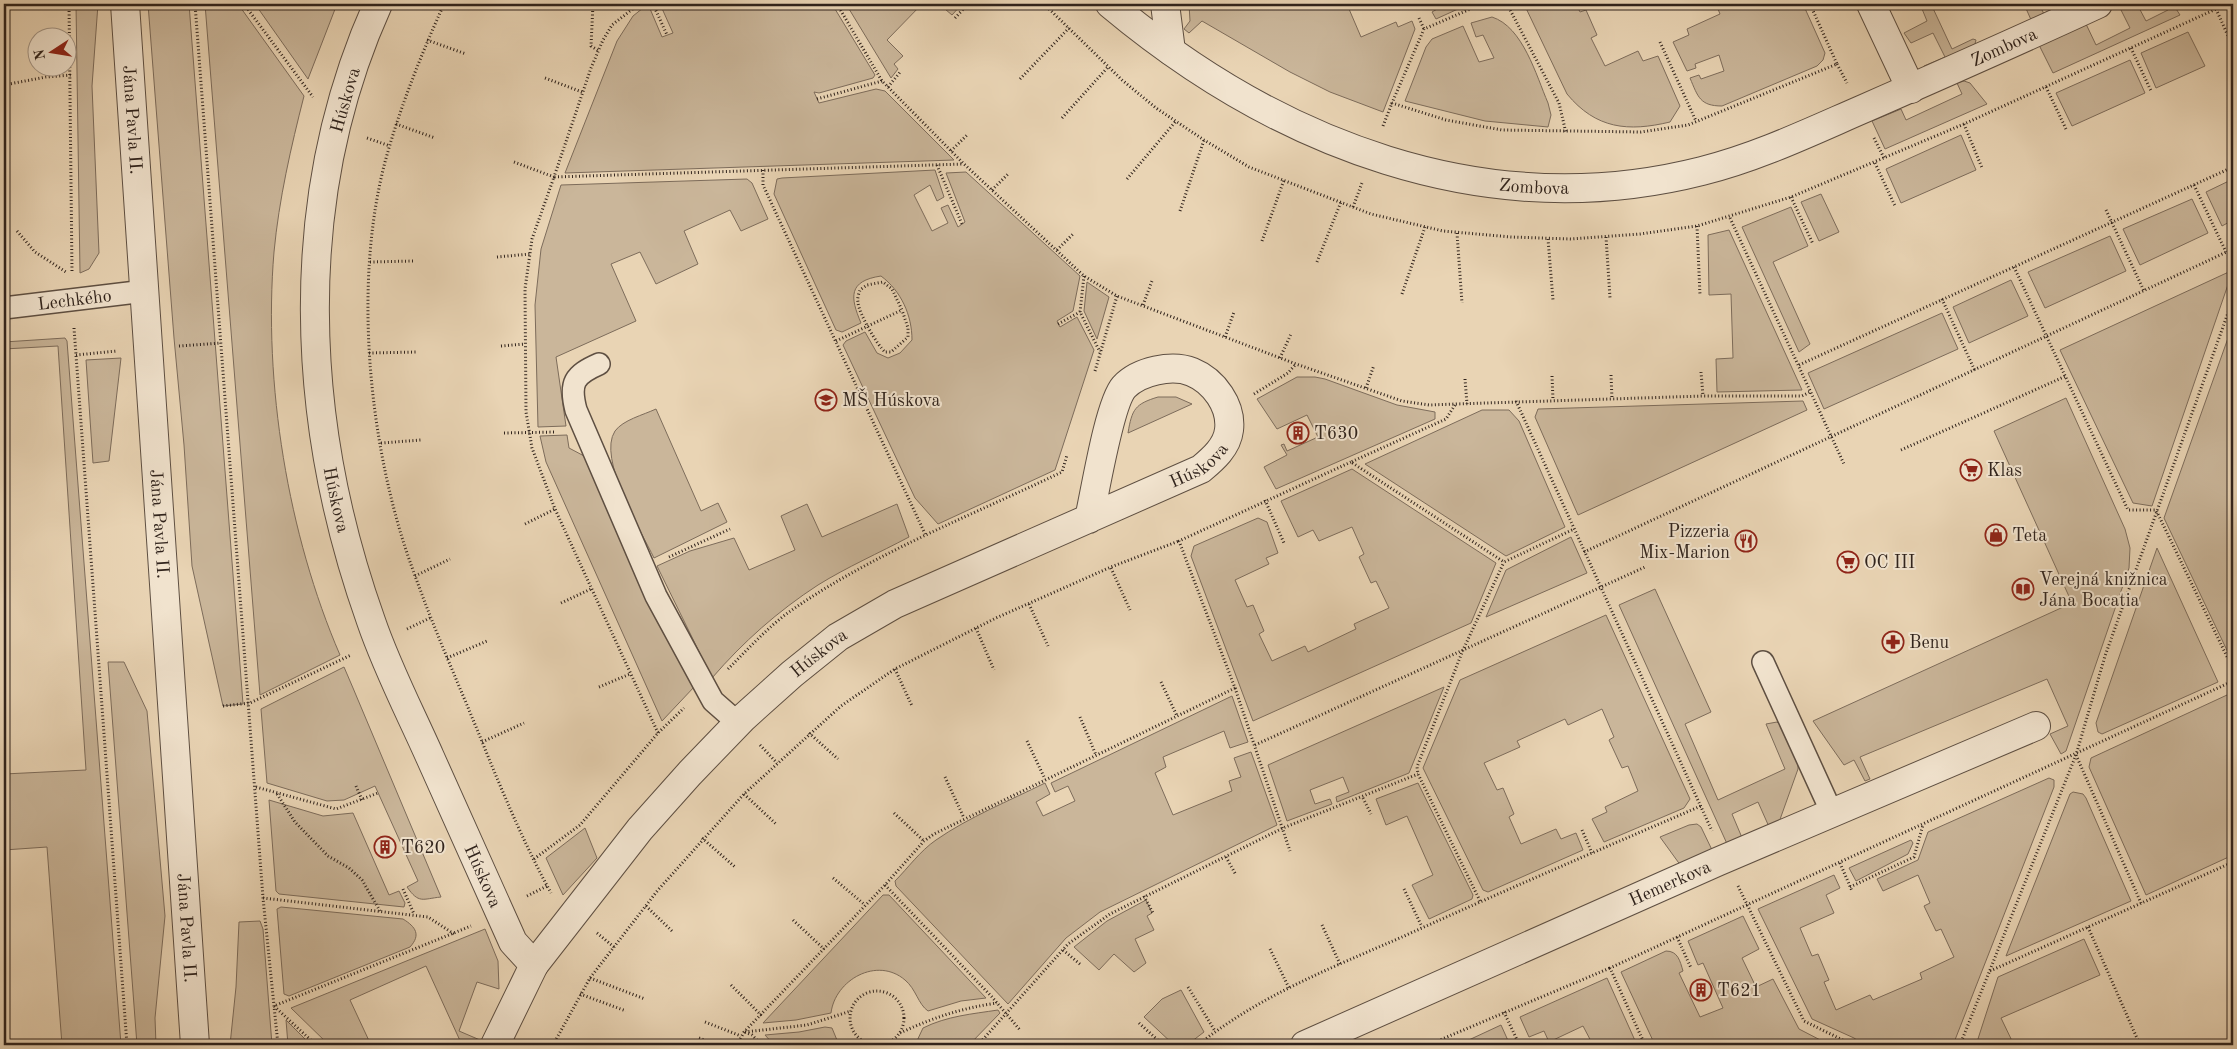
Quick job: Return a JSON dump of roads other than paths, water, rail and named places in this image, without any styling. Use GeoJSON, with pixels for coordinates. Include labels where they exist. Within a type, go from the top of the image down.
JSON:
{"type":"FeatureCollection","features":[{"type":"Feature","properties":{"kind":"street","name":"Jána Pavla II."},"geometry":{"type":"LineString","coordinates":[[124,4],[195,1045]]}},
{"type":"Feature","properties":{"kind":"street","name":"Húskova"},"geometry":{"type":"LineString","coordinates":[[378,4],[354,65],[336,128],[324,184],[317,235],[314,306],[317,374],[328,468],[347,547],[379,642],[513,942],[534,965]]}},
{"type":"Feature","properties":{"kind":"street","name":"Zombova"},"geometry":{"type":"LineString","coordinates":[[1110,4],[1170,51],[1254,104],[1304,130],[1362,152],[1418,170],[1472,182],[1534,189],[1604,188],[1656,181],[1704,171],[1760,153],[1911,89],[2094,6]]}},
{"type":"Feature","properties":{"kind":"street"},"geometry":{"type":"LineString","coordinates":[[1165,4],[1170,51]]}},
{"type":"Feature","properties":{"kind":"street"},"geometry":{"type":"LineString","coordinates":[[1871,4],[1911,89]]}},
{"type":"Feature","properties":{"kind":"street","name":"Húskova"},"geometry":{"type":"LineString","coordinates":[[495,1045],[534,965],[640,829],[738,723],[792,674],[838,637],[895,604],[1089,519],[1201,469],[1216,457],[1229,430],[1225,405],[1218,391],[1192,372],[1176,370],[1148,373],[1124,387],[1114,410],[1089,519]]}},
{"type":"Feature","properties":{"kind":"street","name":"Hemerkova"},"geometry":{"type":"LineString","coordinates":[[1305,1045],[1725,859],[2036,726]]}},
{"type":"Feature","properties":{"kind":"lane","name":"Lechkého"},"geometry":{"type":"LineString","coordinates":[[4,308],[145,292]]}},
{"type":"Feature","properties":{"kind":"lane"},"geometry":{"type":"LineString","coordinates":[[598,364],[578,375],[573,385],[572,396],[601,473],[644,568],[706,690],[714,701],[738,723]]}},
{"type":"Feature","properties":{"kind":"lane"},"geometry":{"type":"LineString","coordinates":[[1763,662],[1832,813]]}},
{"type":"Feature","properties":{"kind":"place","name":"MŠ Húskova"},"geometry":{"type":"Point","coordinates":[826,400]}},
{"type":"Feature","properties":{"kind":"place","name":"T630"},"geometry":{"type":"Point","coordinates":[1298,433]}},
{"type":"Feature","properties":{"kind":"place","name":"Klas"},"geometry":{"type":"Point","coordinates":[1971,470]}},
{"type":"Feature","properties":{"kind":"place","name":"Teta"},"geometry":{"type":"Point","coordinates":[1996,535]}},
{"type":"Feature","properties":{"kind":"place","name":"Pizzeria Mix-Marion"},"geometry":{"type":"Point","coordinates":[1746,541]}},
{"type":"Feature","properties":{"kind":"place","name":"OC III"},"geometry":{"type":"Point","coordinates":[1848,562]}},
{"type":"Feature","properties":{"kind":"place","name":"Verejná knižnica Jána Bocatia"},"geometry":{"type":"Point","coordinates":[2023,589]}},
{"type":"Feature","properties":{"kind":"place","name":"Benu"},"geometry":{"type":"Point","coordinates":[1893,642]}},
{"type":"Feature","properties":{"kind":"place","name":"T620"},"geometry":{"type":"Point","coordinates":[385,847]}},
{"type":"Feature","properties":{"kind":"place","name":"T621"},"geometry":{"type":"Point","coordinates":[1701,990]}}]}
